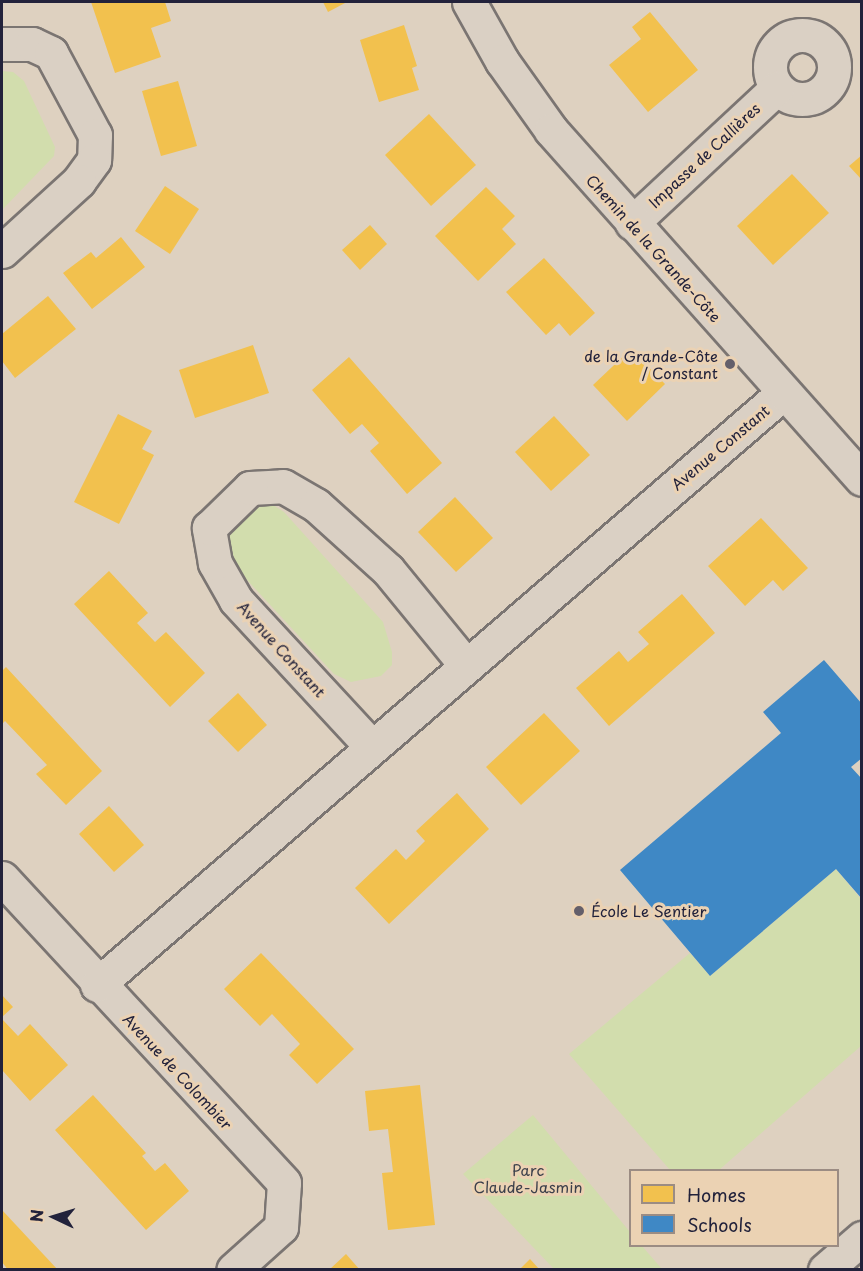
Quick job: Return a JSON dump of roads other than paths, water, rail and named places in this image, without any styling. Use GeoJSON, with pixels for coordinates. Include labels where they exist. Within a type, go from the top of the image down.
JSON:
{"type":"FeatureCollection","features":[{"type":"Feature","properties":{"kind":"street","name":"Chemin de la Grande-Côte"},"geometry":{"type":"LineString","coordinates":[[469,2],[531,105],[632,223],[861,479]]}},
{"type":"Feature","properties":{"kind":"street"},"geometry":{"type":"LineString","coordinates":[[2,44],[32,44],[51,54],[95,135],[94,160],[80,182],[2,251]]}},
{"type":"Feature","properties":{"kind":"street","name":"Impasse de Callières"},"geometry":{"type":"LineString","coordinates":[[632,223],[777,88]]}},
{"type":"Feature","properties":{"kind":"street","name":"Avenue Constant"},"geometry":{"type":"LineString","coordinates":[[97,985],[465,664],[783,393]]}},
{"type":"Feature","properties":{"kind":"street","name":"Avenue Constant"},"geometry":{"type":"LineString","coordinates":[[371,746],[243,607],[215,563],[209,528],[250,489],[283,486],[316,505],[388,570],[465,664]]}},
{"type":"Feature","properties":{"kind":"street","name":"Avenue de Colombier"},"geometry":{"type":"LineString","coordinates":[[2,878],[97,985],[284,1183],[281,1227],[233,1269]]}},
{"type":"Feature","properties":{"kind":"street"},"geometry":{"type":"LineString","coordinates":[[825,1269],[861,1238]]}},
{"type":"Feature","properties":{"kind":"place","name":"de la Grande-Côte / Constant"},"geometry":{"type":"Point","coordinates":[730,364]}},
{"type":"Feature","properties":{"kind":"place","name":"École Le Sentier"},"geometry":{"type":"Point","coordinates":[579,911]}},
{"type":"Feature","properties":{"kind":"park label","name":"Parc Claude-Jasmin"},"geometry":{"type":"Point","coordinates":[528,1178]}}]}
